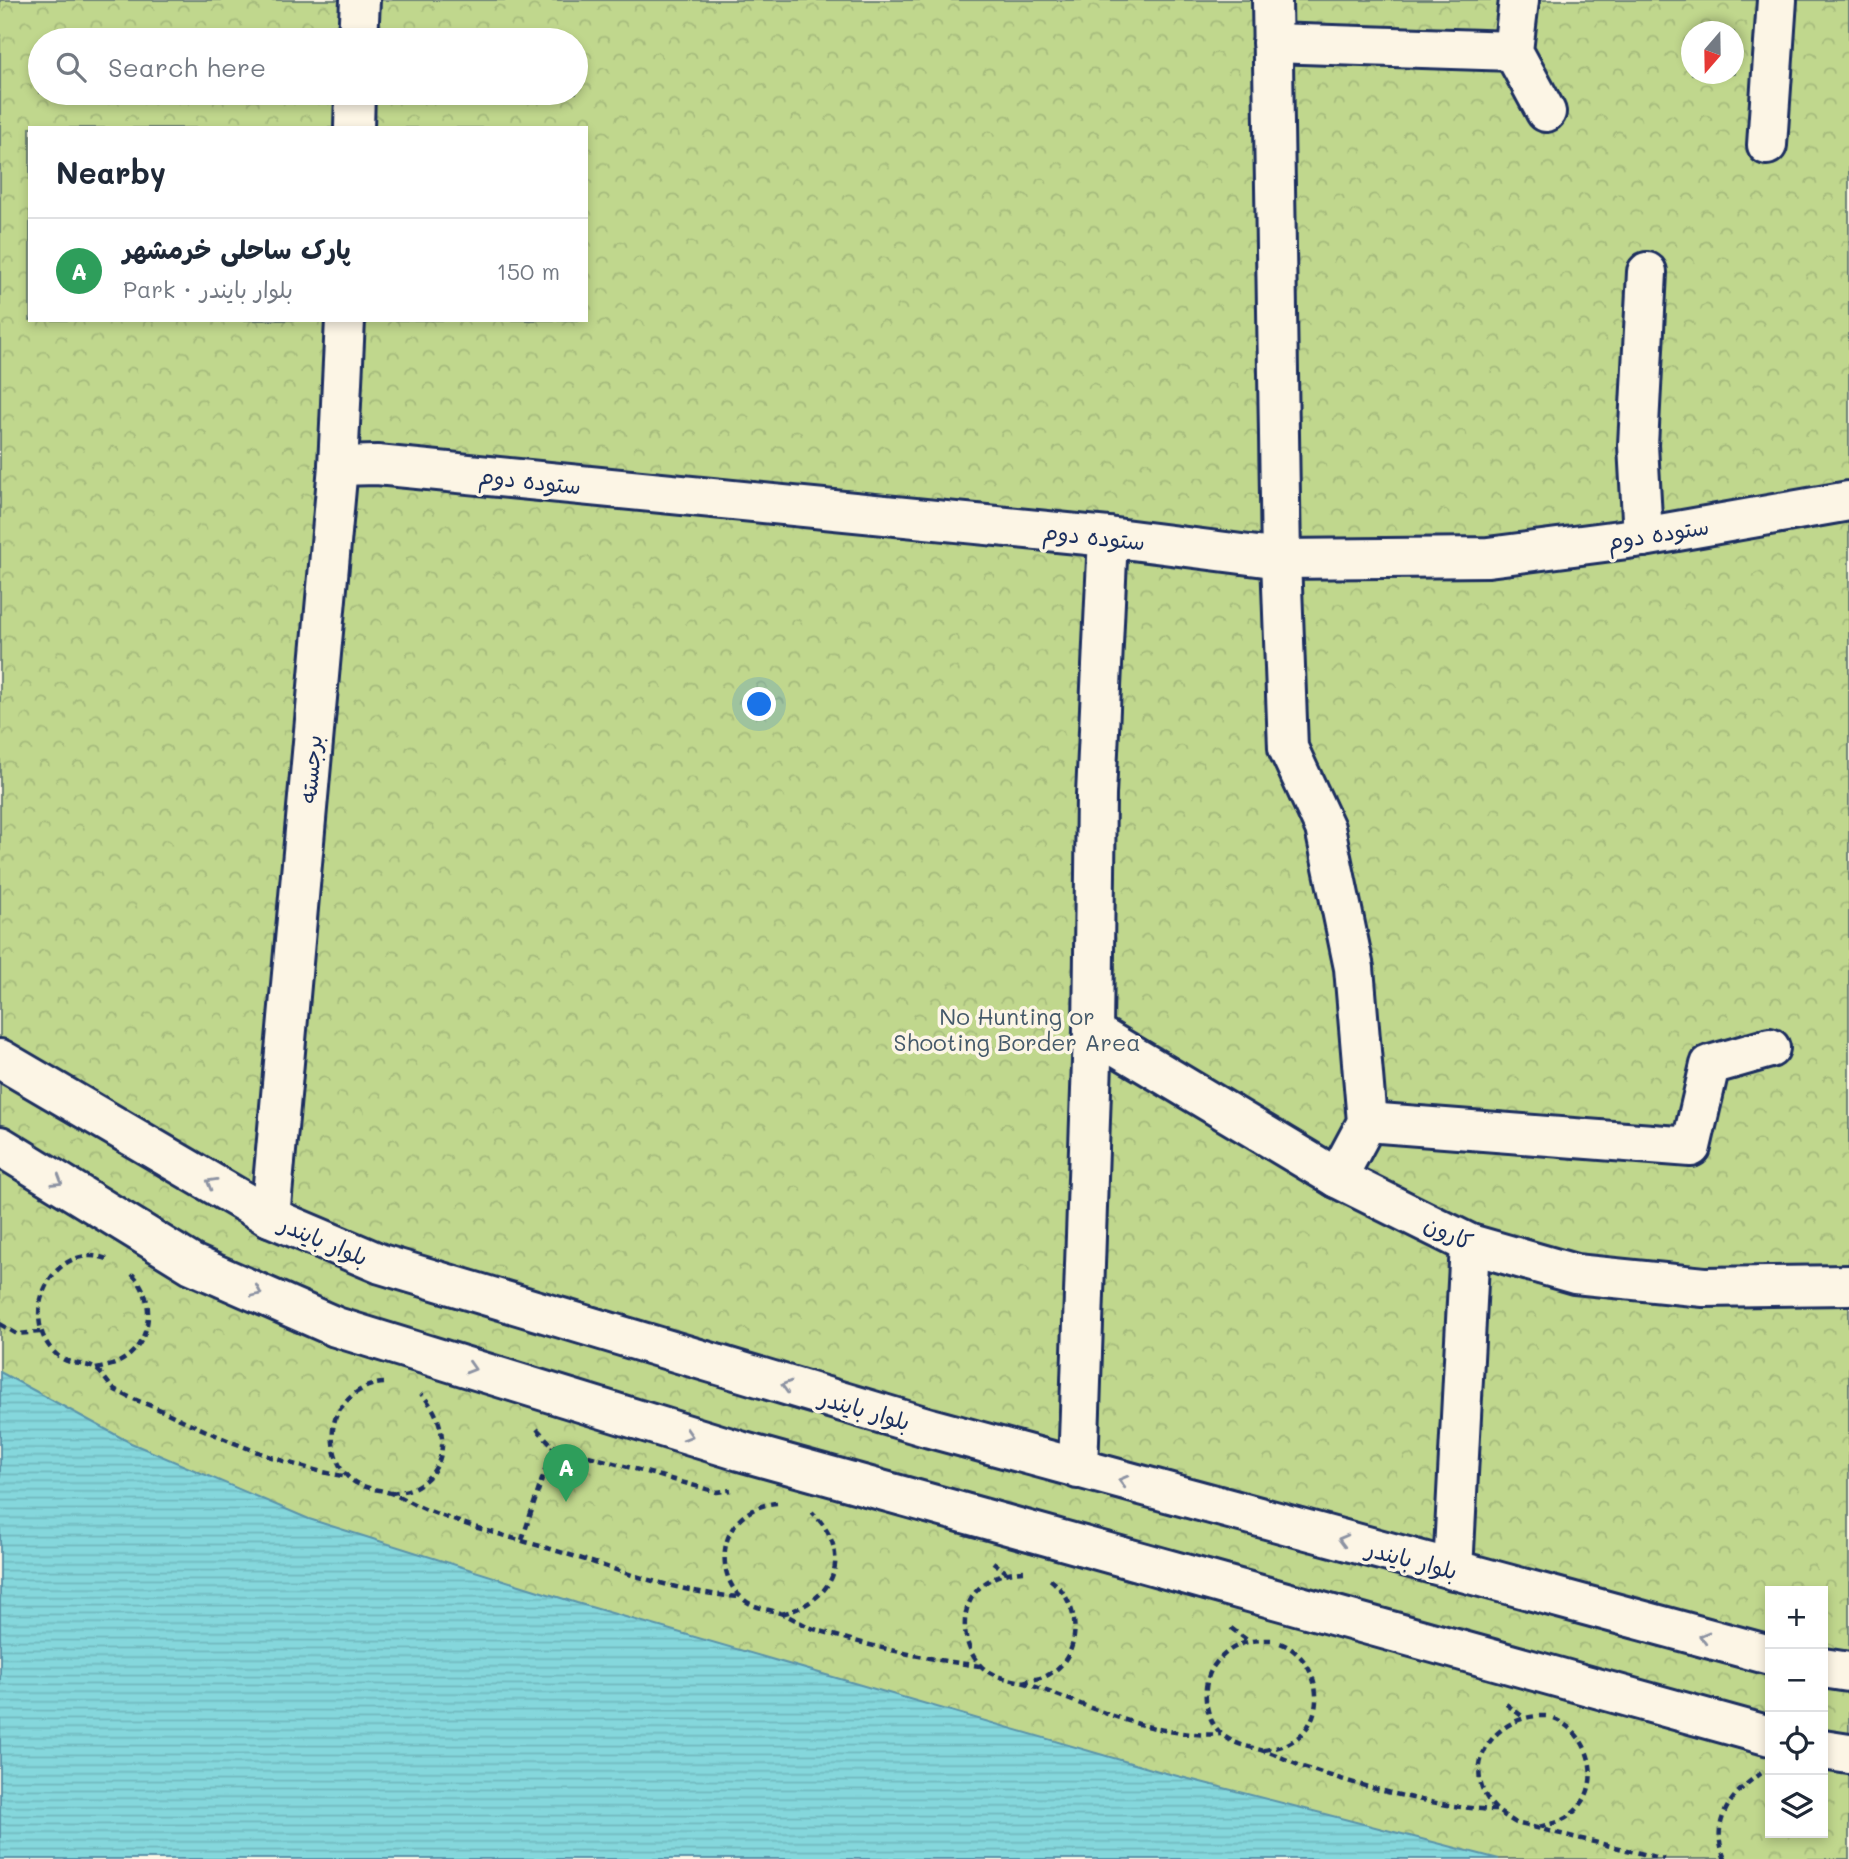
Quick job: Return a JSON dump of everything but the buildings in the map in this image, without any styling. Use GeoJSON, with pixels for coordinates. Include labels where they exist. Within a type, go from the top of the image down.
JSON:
{"type":"FeatureCollection","features":[{"type":"Feature","properties":{"kind":"street"},"geometry":{"type":"LineString","coordinates":[[359,28],[360,0]]}},
{"type":"Feature","properties":{"kind":"street"},"geometry":{"type":"LineString","coordinates":[[1272,0],[1281,559],[1288,748],[1325,828],[1354,968],[1367,1122],[1338,1178]]}},
{"type":"Feature","properties":{"kind":"street"},"geometry":{"type":"LineString","coordinates":[[1519,0],[1513,51],[1546,112]]}},
{"type":"Feature","properties":{"kind":"street"},"geometry":{"type":"LineString","coordinates":[[1767,145],[1777,0]]}},
{"type":"Feature","properties":{"kind":"street"},"geometry":{"type":"LineString","coordinates":[[1272,43],[1513,51]]}},
{"type":"Feature","properties":{"kind":"street"},"geometry":{"type":"LineString","coordinates":[[354,126],[355,105]]}},
{"type":"Feature","properties":{"kind":"street"},"geometry":{"type":"LineString","coordinates":[[1643,537],[1638,445],[1647,272]]}},
{"type":"Feature","properties":{"kind":"street","name":"برجسته"},"geometry":{"type":"LineString","coordinates":[[270,1217],[338,466],[345,322]]}},
{"type":"Feature","properties":{"kind":"street","name":"ستوده دوم"},"geometry":{"type":"LineString","coordinates":[[338,466],[391,466],[1108,537],[1281,559],[1488,557],[1643,537],[1849,501]]}},
{"type":"Feature","properties":{"kind":"street"},"geometry":{"type":"LineString","coordinates":[[1078,1469],[1093,1032],[1096,795],[1108,537]]}},
{"type":"Feature","properties":{"kind":"street","name":"کارون"},"geometry":{"type":"LineString","coordinates":[[1093,1032],[1338,1178],[1470,1244],[1588,1276],[1704,1287],[1849,1285]]}},
{"type":"Feature","properties":{"kind":"street"},"geometry":{"type":"LineString","coordinates":[[1367,1122],[1691,1147],[1710,1065],[1770,1048]]}},
{"type":"Feature","properties":{"kind":"street","name":"بلوار بایندر"},"geometry":{"type":"LineString","coordinates":[[0,1059],[270,1217],[381,1264],[775,1383],[1078,1469],[1765,1654]]}},
{"type":"Feature","properties":{"kind":"street"},"geometry":{"type":"LineString","coordinates":[[0,1146],[192,1264],[336,1326],[740,1451],[1765,1752]]}},
{"type":"Feature","properties":{"kind":"street"},"geometry":{"type":"LineString","coordinates":[[1453,1570],[1470,1244]]}},
{"type":"Feature","properties":{"kind":"street"},"geometry":{"type":"LineString","coordinates":[[1828,1669],[1849,1672]]}},
{"type":"Feature","properties":{"kind":"street"},"geometry":{"type":"LineString","coordinates":[[1828,1751],[1849,1754]]}},
{"type":"Feature","properties":{"kind":"path"},"geometry":{"type":"LineString","coordinates":[[113,1262],[102,1258],[78,1259],[58,1269],[43,1287],[37,1310],[40,1332],[53,1352],[72,1365],[96,1369],[118,1363],[136,1349],[147,1328],[149,1304],[140,1282],[124,1266]]}},
{"type":"Feature","properties":{"kind":"path"},"geometry":{"type":"LineString","coordinates":[[0,1324],[17,1334],[40,1332]]}},
{"type":"Feature","properties":{"kind":"path"},"geometry":{"type":"LineString","coordinates":[[96,1369],[114,1389],[219,1438],[310,1470],[348,1477],[368,1489],[391,1493],[428,1511],[652,1582],[704,1595],[740,1597]]}},
{"type":"Feature","properties":{"kind":"path"},"geometry":{"type":"LineString","coordinates":[[348,1477],[335,1457],[332,1434],[338,1412],[353,1394],[374,1384],[397,1382]]}},
{"type":"Feature","properties":{"kind":"path"},"geometry":{"type":"LineString","coordinates":[[391,1493],[413,1488],[432,1473],[442,1452],[444,1429],[435,1407],[419,1391]]}},
{"type":"Feature","properties":{"kind":"path"},"geometry":{"type":"LineString","coordinates":[[522,1539],[553,1446]]}},
{"type":"Feature","properties":{"kind":"path"},"geometry":{"type":"LineString","coordinates":[[789,1502],[766,1504],[745,1514],[730,1532],[724,1555],[727,1577],[740,1597],[760,1610],[782,1614],[823,1631],[934,1660],[980,1665]]}},
{"type":"Feature","properties":{"kind":"path"},"geometry":{"type":"LineString","coordinates":[[782,1614],[806,1608],[824,1593],[834,1573],[836,1549],[827,1527],[811,1511],[800,1507]]}},
{"type":"Feature","properties":{"kind":"path"},"geometry":{"type":"LineString","coordinates":[[1029,1571],[1006,1572],[996,1577],[985,1583],[970,1601],[964,1623],[968,1646],[980,1665],[1000,1678],[1023,1682],[1088,1709],[1191,1736],[1221,1734]]}},
{"type":"Feature","properties":{"kind":"path"},"geometry":{"type":"LineString","coordinates":[[1023,1682],[1046,1676],[1063,1661],[1074,1641],[1075,1618],[1067,1596],[1051,1580],[1040,1575]]}},
{"type":"Feature","properties":{"kind":"path"},"geometry":{"type":"LineString","coordinates":[[1264,1750],[1287,1745],[1304,1730],[1315,1709],[1316,1686],[1308,1664],[1292,1648],[1270,1639],[1247,1640],[1226,1651],[1211,1669],[1205,1691],[1209,1714],[1221,1734],[1241,1747],[1264,1750],[1303,1767],[1457,1808],[1496,1810]]}},
{"type":"Feature","properties":{"kind":"path"},"geometry":{"type":"LineString","coordinates":[[1539,1826],[1561,1820],[1580,1806],[1590,1786],[1592,1762],[1583,1740],[1567,1724],[1545,1715],[1522,1716],[1501,1727],[1486,1745],[1480,1767],[1484,1790],[1496,1810],[1516,1823],[1539,1826],[1664,1859]]}},
{"type":"Feature","properties":{"kind":"path"},"geometry":{"type":"LineString","coordinates":[[1725,1859],[1719,1845],[1722,1814],[1765,1757]]}},
{"type":"Feature","properties":{"kind":"green space","name":"No Hunting or Shooting Border Area"},"geometry":{"type":"Polygon","coordinates":[[[0,0],[1849,0],[1849,1859],[0,1859],[0,0]]]}},
{"type":"Feature","properties":{"kind":"water"},"geometry":{"type":"Polygon","coordinates":[[[0,1372],[131,1443],[309,1519],[577,1603],[1162,1772],[1499,1859],[0,1859],[0,1372]]]}},
{"type":"Feature","properties":{"kind":"place","name":"پارک ساحلی خرمشهر"},"geometry":{"type":"Point","coordinates":[566,1502]}}]}
